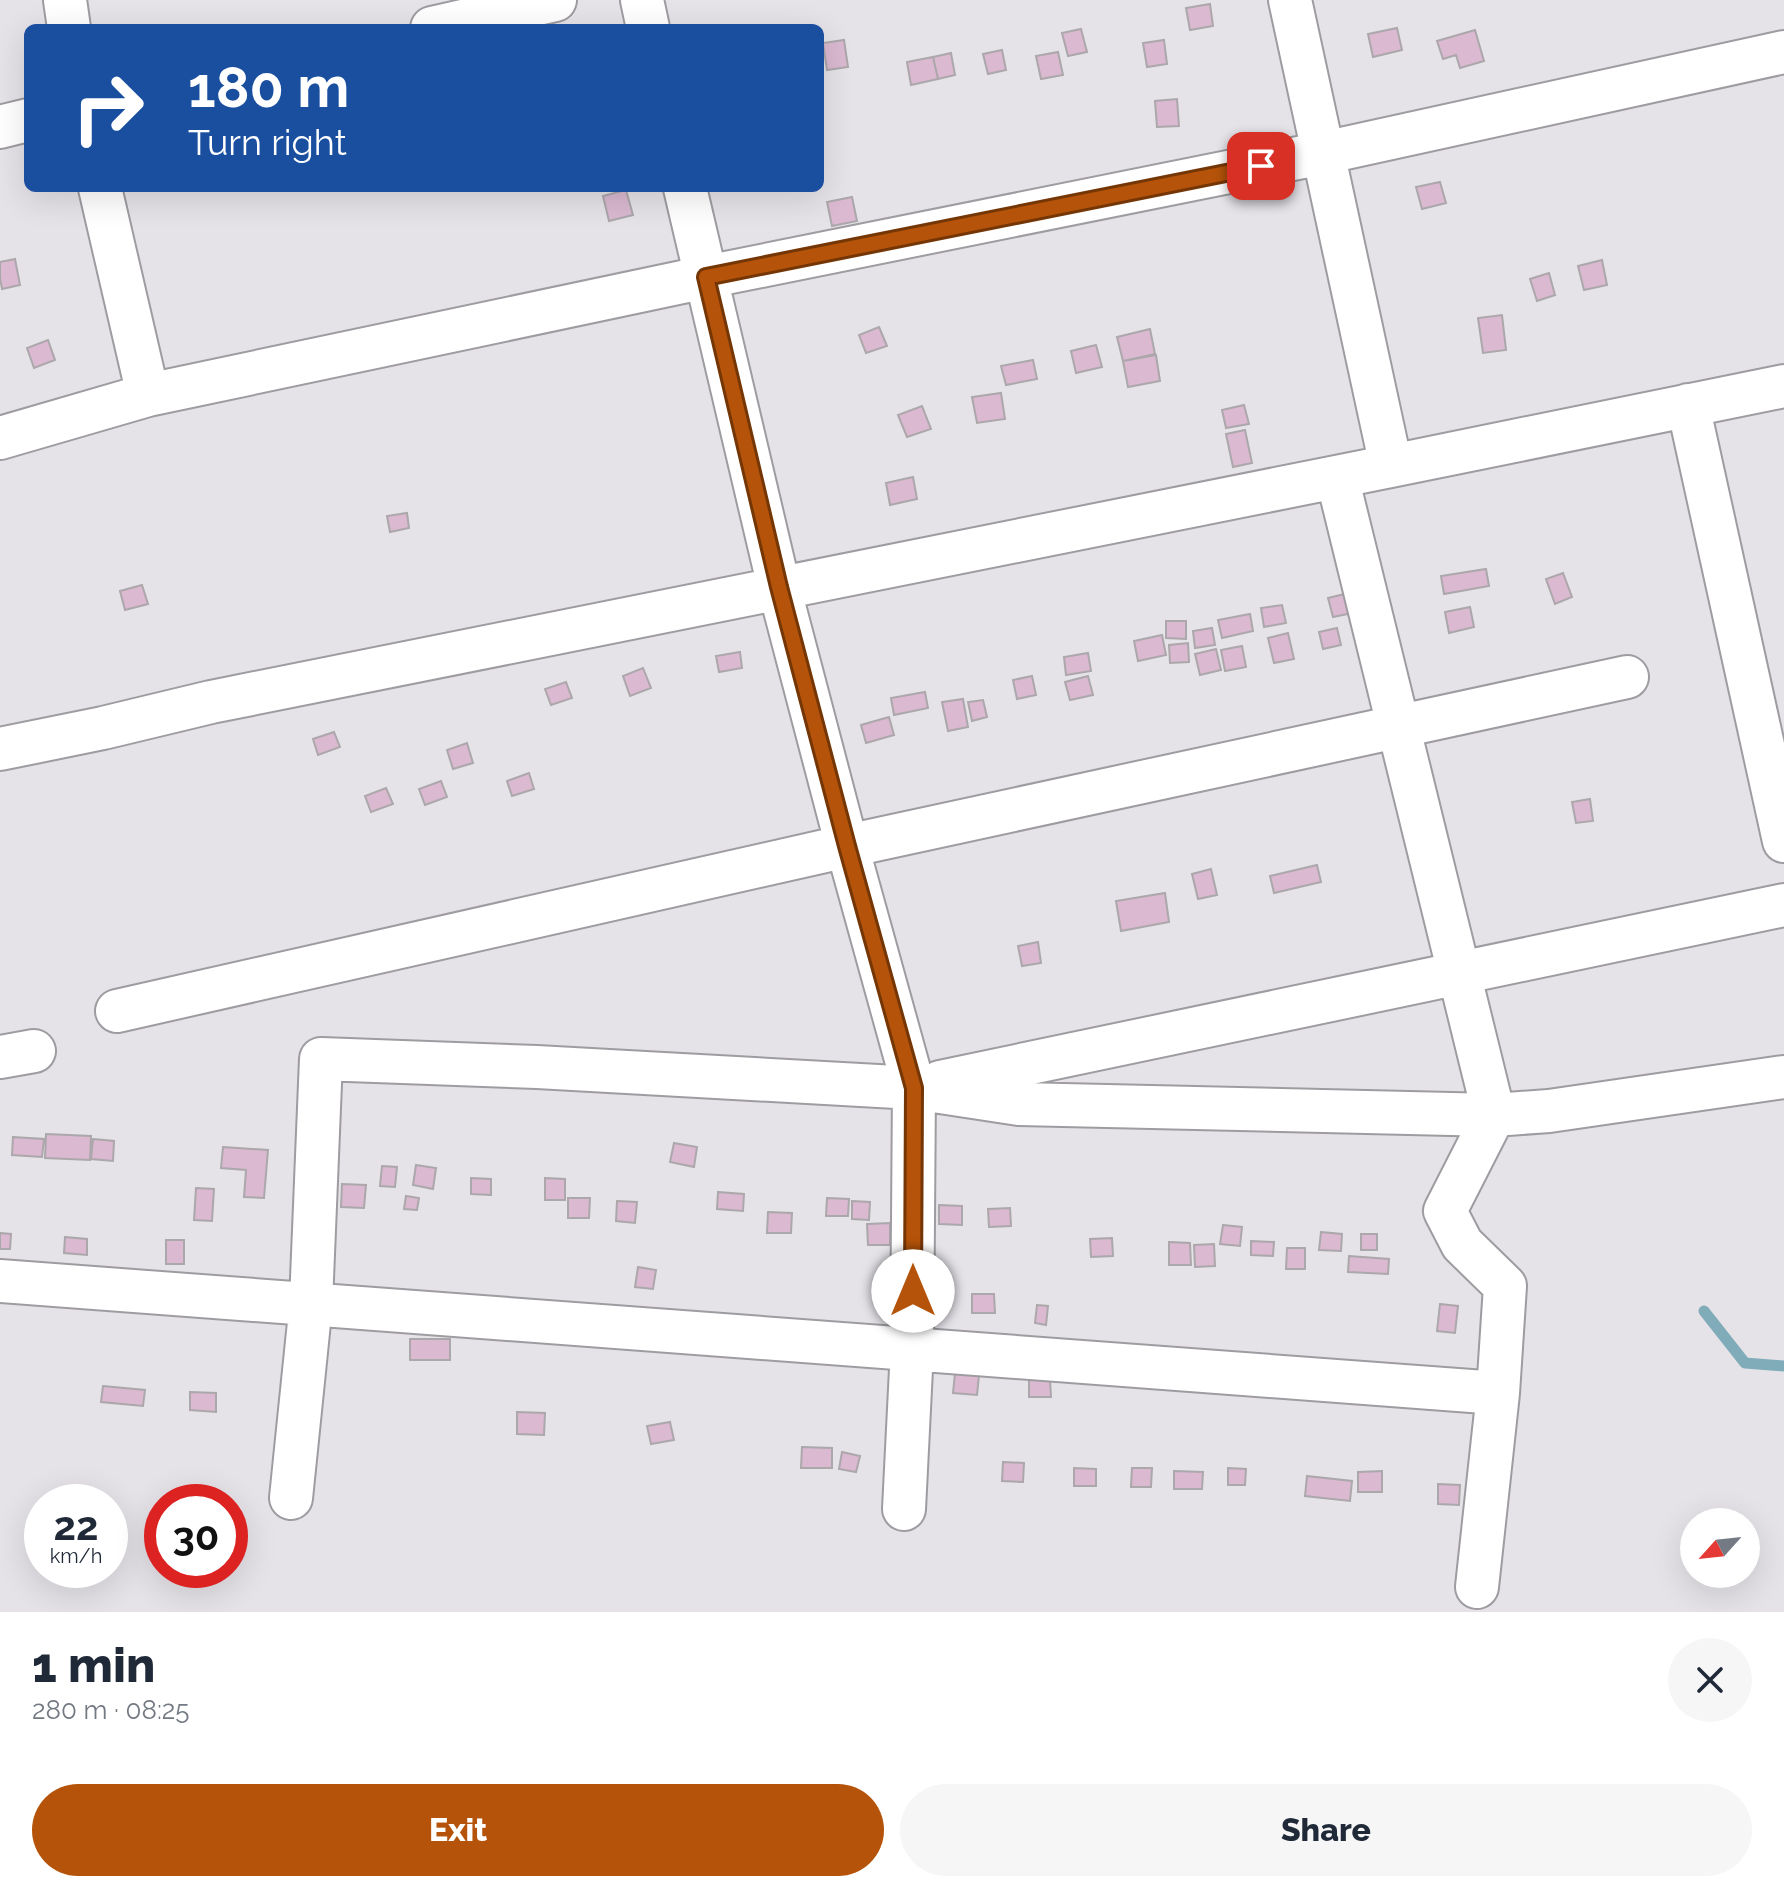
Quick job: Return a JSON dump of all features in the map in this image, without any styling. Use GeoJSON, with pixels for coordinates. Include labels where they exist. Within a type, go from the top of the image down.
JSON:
{"type":"FeatureCollection","features":[{"type":"Feature","properties":{"kind":"street"},"geometry":{"type":"LineString","coordinates":[[65,0],[68,24]]}},
{"type":"Feature","properties":{"kind":"street"},"geometry":{"type":"LineString","coordinates":[[450,24],[555,0]]}},
{"type":"Feature","properties":{"kind":"street"},"geometry":{"type":"LineString","coordinates":[[642,0],[647,24]]}},
{"type":"Feature","properties":{"kind":"street"},"geometry":{"type":"LineString","coordinates":[[1290,0],[1391,466]]}},
{"type":"Feature","properties":{"kind":"street"},"geometry":{"type":"LineString","coordinates":[[0,438],[148,395],[706,277],[1323,153],[1784,52]]}},
{"type":"Feature","properties":{"kind":"street"},"geometry":{"type":"LineString","coordinates":[[0,127],[24,121]]}},
{"type":"Feature","properties":{"kind":"street"},"geometry":{"type":"LineString","coordinates":[[101,192],[148,395]]}},
{"type":"Feature","properties":{"kind":"street"},"geometry":{"type":"LineString","coordinates":[[686,192],[779,587],[914,1088],[912,1349],[904,1509]]}},
{"type":"Feature","properties":{"kind":"street"},"geometry":{"type":"LineString","coordinates":[[0,749],[211,702],[1784,386]]}},
{"type":"Feature","properties":{"kind":"street"},"geometry":{"type":"LineString","coordinates":[[1688,405],[1784,841]]}},
{"type":"Feature","properties":{"kind":"street"},"geometry":{"type":"LineString","coordinates":[[1337,477],[1494,1115],[1445,1211],[1462,1244],[1505,1286],[1498,1393],[1477,1587]]}},
{"type":"Feature","properties":{"kind":"street"},"geometry":{"type":"LineString","coordinates":[[117,1011],[847,846],[1627,677]]}},
{"type":"Feature","properties":{"kind":"street"},"geometry":{"type":"LineString","coordinates":[[914,1088],[1784,905]]}},
{"type":"Feature","properties":{"kind":"street"},"geometry":{"type":"LineString","coordinates":[[291,1498],[311,1303],[321,1059],[537,1067],[914,1088],[1019,1104],[1494,1115],[1549,1111],[1784,1077]]}},
{"type":"Feature","properties":{"kind":"street"},"geometry":{"type":"LineString","coordinates":[[0,1281],[1498,1393]]}},
{"type":"Feature","properties":{"kind":"building"},"geometry":{"type":"Polygon","coordinates":[[[1210,4],[1213,26],[1190,30],[1186,8],[1210,4]]]}},
{"type":"Feature","properties":{"kind":"building"},"geometry":{"type":"Polygon","coordinates":[[[1397,28],[1402,50],[1373,57],[1368,34],[1397,28]]]}},
{"type":"Feature","properties":{"kind":"building"},"geometry":{"type":"Polygon","coordinates":[[[1081,29],[1087,52],[1068,56],[1062,33],[1081,29]]]}},
{"type":"Feature","properties":{"kind":"building"},"geometry":{"type":"Polygon","coordinates":[[[1475,30],[1484,61],[1460,68],[1456,55],[1443,59],[1437,41],[1475,30]]]}},
{"type":"Feature","properties":{"kind":"building"},"geometry":{"type":"Polygon","coordinates":[[[844,40],[848,67],[827,70],[824,43],[844,40]]]}},
{"type":"Feature","properties":{"kind":"building"},"geometry":{"type":"Polygon","coordinates":[[[1164,40],[1167,64],[1147,67],[1143,43],[1164,40]]]}},
{"type":"Feature","properties":{"kind":"building"},"geometry":{"type":"Polygon","coordinates":[[[1002,50],[1006,70],[988,74],[983,54],[1002,50]]]}},
{"type":"Feature","properties":{"kind":"building"},"geometry":{"type":"Polygon","coordinates":[[[1058,52],[1063,75],[1041,79],[1036,56],[1058,52]]]}},
{"type":"Feature","properties":{"kind":"building"},"geometry":{"type":"Polygon","coordinates":[[[951,53],[955,75],[938,79],[933,57],[951,53]]]}},
{"type":"Feature","properties":{"kind":"building"},"geometry":{"type":"Polygon","coordinates":[[[933,57],[938,79],[911,85],[907,62],[933,57]]]}},
{"type":"Feature","properties":{"kind":"building"},"geometry":{"type":"Polygon","coordinates":[[[1177,99],[1179,126],[1157,127],[1155,101],[1177,99]]]}},
{"type":"Feature","properties":{"kind":"building"},"geometry":{"type":"Polygon","coordinates":[[[1440,182],[1446,203],[1422,209],[1416,187],[1440,182]]]}},
{"type":"Feature","properties":{"kind":"building"},"geometry":{"type":"Polygon","coordinates":[[[627,192],[633,215],[609,221],[603,196],[627,192]]]}},
{"type":"Feature","properties":{"kind":"building"},"geometry":{"type":"Polygon","coordinates":[[[852,197],[857,221],[832,226],[827,202],[852,197]]]}},
{"type":"Feature","properties":{"kind":"building"},"geometry":{"type":"Polygon","coordinates":[[[15,259],[20,285],[2,289],[0,262],[15,259]]]}},
{"type":"Feature","properties":{"kind":"building"},"geometry":{"type":"Polygon","coordinates":[[[1602,260],[1607,285],[1584,290],[1578,266],[1602,260]]]}},
{"type":"Feature","properties":{"kind":"building"},"geometry":{"type":"Polygon","coordinates":[[[1549,273],[1555,295],[1537,301],[1530,279],[1549,273]]]}},
{"type":"Feature","properties":{"kind":"building"},"geometry":{"type":"Polygon","coordinates":[[[1502,315],[1506,350],[1483,353],[1478,318],[1502,315]]]}},
{"type":"Feature","properties":{"kind":"building"},"geometry":{"type":"Polygon","coordinates":[[[879,327],[887,346],[866,353],[859,335],[879,327]]]}},
{"type":"Feature","properties":{"kind":"building"},"geometry":{"type":"Polygon","coordinates":[[[1150,329],[1155,354],[1123,361],[1117,337],[1150,329]]]}},
{"type":"Feature","properties":{"kind":"building"},"geometry":{"type":"Polygon","coordinates":[[[48,340],[55,360],[34,368],[27,348],[48,340]]]}},
{"type":"Feature","properties":{"kind":"building"},"geometry":{"type":"Polygon","coordinates":[[[1096,345],[1102,367],[1076,373],[1071,351],[1096,345]]]}},
{"type":"Feature","properties":{"kind":"building"},"geometry":{"type":"Polygon","coordinates":[[[1156,355],[1160,381],[1128,387],[1123,361],[1156,355]]]}},
{"type":"Feature","properties":{"kind":"building"},"geometry":{"type":"Polygon","coordinates":[[[1033,360],[1037,379],[1006,385],[1001,366],[1033,360]]]}},
{"type":"Feature","properties":{"kind":"building"},"geometry":{"type":"Polygon","coordinates":[[[1001,393],[1005,419],[977,423],[972,397],[1001,393]]]}},
{"type":"Feature","properties":{"kind":"building"},"geometry":{"type":"Polygon","coordinates":[[[1244,405],[1249,424],[1226,428],[1222,410],[1244,405]]]}},
{"type":"Feature","properties":{"kind":"building"},"geometry":{"type":"Polygon","coordinates":[[[922,406],[931,429],[907,437],[898,415],[922,406]]]}},
{"type":"Feature","properties":{"kind":"building"},"geometry":{"type":"Polygon","coordinates":[[[1245,430],[1252,463],[1233,467],[1226,434],[1245,430]]]}},
{"type":"Feature","properties":{"kind":"building"},"geometry":{"type":"Polygon","coordinates":[[[913,477],[917,499],[890,505],[886,483],[913,477]]]}},
{"type":"Feature","properties":{"kind":"building"},"geometry":{"type":"Polygon","coordinates":[[[407,513],[409,528],[390,532],[387,516],[407,513]]]}},
{"type":"Feature","properties":{"kind":"building"},"geometry":{"type":"Polygon","coordinates":[[[1486,569],[1489,586],[1444,594],[1441,576],[1486,569]]]}},
{"type":"Feature","properties":{"kind":"building"},"geometry":{"type":"Polygon","coordinates":[[[1563,573],[1572,597],[1555,604],[1546,579],[1563,573]]]}},
{"type":"Feature","properties":{"kind":"building"},"geometry":{"type":"Polygon","coordinates":[[[142,585],[148,604],[125,610],[120,591],[142,585]]]}},
{"type":"Feature","properties":{"kind":"building"},"geometry":{"type":"Polygon","coordinates":[[[1357,591],[1362,611],[1333,617],[1328,598],[1357,591]]]}},
{"type":"Feature","properties":{"kind":"building"},"geometry":{"type":"Polygon","coordinates":[[[1282,605],[1286,623],[1264,627],[1261,608],[1282,605]]]}},
{"type":"Feature","properties":{"kind":"building"},"geometry":{"type":"Polygon","coordinates":[[[1470,607],[1474,627],[1449,633],[1445,612],[1470,607]]]}},
{"type":"Feature","properties":{"kind":"building"},"geometry":{"type":"Polygon","coordinates":[[[1250,614],[1253,631],[1222,638],[1218,620],[1250,614]]]}},
{"type":"Feature","properties":{"kind":"building"},"geometry":{"type":"Polygon","coordinates":[[[1166,621],[1186,621],[1186,639],[1166,638],[1166,621]]]}},
{"type":"Feature","properties":{"kind":"building"},"geometry":{"type":"Polygon","coordinates":[[[1212,628],[1215,645],[1195,648],[1193,631],[1212,628]]]}},
{"type":"Feature","properties":{"kind":"building"},"geometry":{"type":"Polygon","coordinates":[[[1337,628],[1341,645],[1323,649],[1319,632],[1337,628]]]}},
{"type":"Feature","properties":{"kind":"building"},"geometry":{"type":"Polygon","coordinates":[[[1288,633],[1294,659],[1274,663],[1268,638],[1288,633]]]}},
{"type":"Feature","properties":{"kind":"building"},"geometry":{"type":"Polygon","coordinates":[[[1162,635],[1166,655],[1138,661],[1134,641],[1162,635]]]}},
{"type":"Feature","properties":{"kind":"building"},"geometry":{"type":"Polygon","coordinates":[[[1188,643],[1189,662],[1170,663],[1169,645],[1188,643]]]}},
{"type":"Feature","properties":{"kind":"building"},"geometry":{"type":"Polygon","coordinates":[[[1242,646],[1246,667],[1225,671],[1221,650],[1242,646]]]}},
{"type":"Feature","properties":{"kind":"building"},"geometry":{"type":"Polygon","coordinates":[[[1216,649],[1221,670],[1200,675],[1195,654],[1216,649]]]}},
{"type":"Feature","properties":{"kind":"building"},"geometry":{"type":"Polygon","coordinates":[[[740,652],[742,668],[719,672],[716,656],[740,652]]]}},
{"type":"Feature","properties":{"kind":"building"},"geometry":{"type":"Polygon","coordinates":[[[1088,653],[1091,671],[1066,675],[1064,657],[1088,653]]]}},
{"type":"Feature","properties":{"kind":"building"},"geometry":{"type":"Polygon","coordinates":[[[643,668],[651,688],[630,696],[623,676],[643,668]]]}},
{"type":"Feature","properties":{"kind":"building"},"geometry":{"type":"Polygon","coordinates":[[[1032,676],[1036,695],[1017,699],[1013,680],[1032,676]]]}},
{"type":"Feature","properties":{"kind":"building"},"geometry":{"type":"Polygon","coordinates":[[[1088,676],[1093,695],[1070,700],[1065,682],[1088,676]]]}},
{"type":"Feature","properties":{"kind":"building"},"geometry":{"type":"Polygon","coordinates":[[[566,682],[572,698],[551,705],[545,689],[566,682]]]}},
{"type":"Feature","properties":{"kind":"building"},"geometry":{"type":"Polygon","coordinates":[[[925,692],[928,708],[894,715],[891,698],[925,692]]]}},
{"type":"Feature","properties":{"kind":"building"},"geometry":{"type":"Polygon","coordinates":[[[963,699],[968,727],[948,731],[942,702],[963,699]]]}},
{"type":"Feature","properties":{"kind":"building"},"geometry":{"type":"Polygon","coordinates":[[[983,700],[987,717],[972,721],[968,702],[983,700]]]}},
{"type":"Feature","properties":{"kind":"building"},"geometry":{"type":"Polygon","coordinates":[[[889,717],[894,735],[866,743],[861,725],[889,717]]]}},
{"type":"Feature","properties":{"kind":"building"},"geometry":{"type":"Polygon","coordinates":[[[334,732],[340,747],[318,755],[313,739],[334,732]]]}},
{"type":"Feature","properties":{"kind":"building"},"geometry":{"type":"Polygon","coordinates":[[[467,743],[473,763],[453,769],[447,750],[467,743]]]}},
{"type":"Feature","properties":{"kind":"building"},"geometry":{"type":"Polygon","coordinates":[[[529,773],[534,789],[512,796],[507,781],[529,773]]]}},
{"type":"Feature","properties":{"kind":"building"},"geometry":{"type":"Polygon","coordinates":[[[441,781],[447,797],[425,805],[419,789],[441,781]]]}},
{"type":"Feature","properties":{"kind":"building"},"geometry":{"type":"Polygon","coordinates":[[[386,788],[393,804],[371,812],[365,796],[386,788]]]}},
{"type":"Feature","properties":{"kind":"building"},"geometry":{"type":"Polygon","coordinates":[[[1590,799],[1593,821],[1576,823],[1572,802],[1590,799]]]}},
{"type":"Feature","properties":{"kind":"building"},"geometry":{"type":"Polygon","coordinates":[[[1317,865],[1321,882],[1274,893],[1270,876],[1317,865]]]}},
{"type":"Feature","properties":{"kind":"building"},"geometry":{"type":"Polygon","coordinates":[[[1211,869],[1217,895],[1198,899],[1192,874],[1211,869]]]}},
{"type":"Feature","properties":{"kind":"building"},"geometry":{"type":"Polygon","coordinates":[[[1165,893],[1169,922],[1121,931],[1116,901],[1165,893]]]}},
{"type":"Feature","properties":{"kind":"building"},"geometry":{"type":"Polygon","coordinates":[[[1038,942],[1041,963],[1022,966],[1018,946],[1038,942]]]}},
{"type":"Feature","properties":{"kind":"building"},"geometry":{"type":"Polygon","coordinates":[[[46,1134],[91,1136],[90,1160],[45,1158],[46,1134]]]}},
{"type":"Feature","properties":{"kind":"building"},"geometry":{"type":"Polygon","coordinates":[[[13,1137],[44,1139],[42,1157],[12,1155],[13,1137]]]}},
{"type":"Feature","properties":{"kind":"building"},"geometry":{"type":"Polygon","coordinates":[[[93,1139],[114,1141],[113,1161],[91,1159],[93,1139]]]}},
{"type":"Feature","properties":{"kind":"building"},"geometry":{"type":"Polygon","coordinates":[[[674,1143],[697,1147],[694,1167],[670,1162],[674,1143]]]}},
{"type":"Feature","properties":{"kind":"building"},"geometry":{"type":"Polygon","coordinates":[[[223,1147],[268,1150],[264,1198],[244,1197],[246,1170],[221,1168],[223,1147]]]}},
{"type":"Feature","properties":{"kind":"building"},"geometry":{"type":"Polygon","coordinates":[[[416,1165],[436,1168],[433,1189],[413,1185],[416,1165]]]}},
{"type":"Feature","properties":{"kind":"building"},"geometry":{"type":"Polygon","coordinates":[[[382,1166],[397,1167],[395,1187],[380,1186],[382,1166]]]}},
{"type":"Feature","properties":{"kind":"building"},"geometry":{"type":"Polygon","coordinates":[[[471,1178],[491,1179],[491,1195],[471,1194],[471,1178]]]}},
{"type":"Feature","properties":{"kind":"building"},"geometry":{"type":"Polygon","coordinates":[[[545,1178],[565,1179],[565,1200],[545,1200],[545,1178]]]}},
{"type":"Feature","properties":{"kind":"building"},"geometry":{"type":"Polygon","coordinates":[[[342,1184],[366,1185],[364,1208],[341,1207],[342,1184]]]}},
{"type":"Feature","properties":{"kind":"building"},"geometry":{"type":"Polygon","coordinates":[[[196,1188],[214,1189],[212,1221],[194,1220],[196,1188]]]}},
{"type":"Feature","properties":{"kind":"building"},"geometry":{"type":"Polygon","coordinates":[[[718,1192],[744,1194],[743,1211],[717,1209],[718,1192]]]}},
{"type":"Feature","properties":{"kind":"building"},"geometry":{"type":"Polygon","coordinates":[[[406,1196],[419,1198],[417,1210],[404,1209],[406,1196]]]}},
{"type":"Feature","properties":{"kind":"building"},"geometry":{"type":"Polygon","coordinates":[[[568,1198],[590,1198],[589,1218],[568,1218],[568,1198]]]}},
{"type":"Feature","properties":{"kind":"building"},"geometry":{"type":"Polygon","coordinates":[[[827,1198],[849,1199],[848,1216],[826,1216],[827,1198]]]}},
{"type":"Feature","properties":{"kind":"building"},"geometry":{"type":"Polygon","coordinates":[[[617,1201],[637,1202],[635,1223],[616,1221],[617,1201]]]}},
{"type":"Feature","properties":{"kind":"building"},"geometry":{"type":"Polygon","coordinates":[[[852,1201],[870,1202],[869,1220],[852,1219],[852,1201]]]}},
{"type":"Feature","properties":{"kind":"building"},"geometry":{"type":"Polygon","coordinates":[[[939,1205],[962,1206],[962,1225],[939,1224],[939,1205]]]}},
{"type":"Feature","properties":{"kind":"building"},"geometry":{"type":"Polygon","coordinates":[[[1010,1208],[1011,1226],[989,1227],[988,1209],[1010,1208]]]}},
{"type":"Feature","properties":{"kind":"building"},"geometry":{"type":"Polygon","coordinates":[[[768,1212],[792,1213],[791,1233],[767,1233],[768,1212]]]}},
{"type":"Feature","properties":{"kind":"building"},"geometry":{"type":"Polygon","coordinates":[[[890,1223],[890,1245],[868,1245],[867,1224],[890,1223]]]}},
{"type":"Feature","properties":{"kind":"building"},"geometry":{"type":"Polygon","coordinates":[[[1223,1225],[1242,1227],[1240,1246],[1220,1244],[1223,1225]]]}},
{"type":"Feature","properties":{"kind":"building"},"geometry":{"type":"Polygon","coordinates":[[[1321,1232],[1342,1234],[1341,1251],[1319,1250],[1321,1232]]]}},
{"type":"Feature","properties":{"kind":"building"},"geometry":{"type":"Polygon","coordinates":[[[0,1233],[11,1234],[10,1249],[0,1249],[0,1233]]]}},
{"type":"Feature","properties":{"kind":"building"},"geometry":{"type":"Polygon","coordinates":[[[1361,1234],[1377,1234],[1377,1250],[1361,1250],[1361,1234]]]}},
{"type":"Feature","properties":{"kind":"building"},"geometry":{"type":"Polygon","coordinates":[[[65,1237],[87,1239],[87,1255],[64,1253],[65,1237]]]}},
{"type":"Feature","properties":{"kind":"building"},"geometry":{"type":"Polygon","coordinates":[[[1112,1238],[1113,1256],[1091,1257],[1090,1239],[1112,1238]]]}},
{"type":"Feature","properties":{"kind":"building"},"geometry":{"type":"Polygon","coordinates":[[[166,1240],[184,1240],[184,1264],[166,1264],[166,1240]]]}},
{"type":"Feature","properties":{"kind":"building"},"geometry":{"type":"Polygon","coordinates":[[[1251,1241],[1274,1242],[1273,1256],[1251,1255],[1251,1241]]]}},
{"type":"Feature","properties":{"kind":"building"},"geometry":{"type":"Polygon","coordinates":[[[1169,1242],[1190,1243],[1191,1265],[1169,1265],[1169,1242]]]}},
{"type":"Feature","properties":{"kind":"building"},"geometry":{"type":"Polygon","coordinates":[[[1214,1244],[1215,1266],[1195,1267],[1194,1245],[1214,1244]]]}},
{"type":"Feature","properties":{"kind":"building"},"geometry":{"type":"Polygon","coordinates":[[[1287,1248],[1305,1248],[1305,1269],[1286,1269],[1287,1248]]]}},
{"type":"Feature","properties":{"kind":"building"},"geometry":{"type":"Polygon","coordinates":[[[1349,1256],[1389,1259],[1388,1274],[1348,1272],[1349,1256]]]}},
{"type":"Feature","properties":{"kind":"building"},"geometry":{"type":"Polygon","coordinates":[[[638,1267],[656,1270],[653,1289],[635,1287],[638,1267]]]}},
{"type":"Feature","properties":{"kind":"building"},"geometry":{"type":"Polygon","coordinates":[[[972,1294],[994,1294],[995,1313],[972,1313],[972,1294]]]}},
{"type":"Feature","properties":{"kind":"building"},"geometry":{"type":"Polygon","coordinates":[[[1440,1304],[1458,1306],[1455,1333],[1437,1331],[1440,1304]]]}},
{"type":"Feature","properties":{"kind":"building"},"geometry":{"type":"Polygon","coordinates":[[[1037,1305],[1048,1306],[1046,1325],[1035,1323],[1037,1305]]]}},
{"type":"Feature","properties":{"kind":"building"},"geometry":{"type":"Polygon","coordinates":[[[410,1339],[450,1339],[450,1360],[410,1360],[410,1339]]]}},
{"type":"Feature","properties":{"kind":"building"},"geometry":{"type":"Polygon","coordinates":[[[955,1373],[979,1375],[977,1395],[953,1393],[955,1373]]]}},
{"type":"Feature","properties":{"kind":"building"},"geometry":{"type":"Polygon","coordinates":[[[1029,1380],[1050,1380],[1051,1397],[1029,1397],[1029,1380]]]}},
{"type":"Feature","properties":{"kind":"building"},"geometry":{"type":"Polygon","coordinates":[[[103,1386],[145,1390],[143,1406],[101,1402],[103,1386]]]}},
{"type":"Feature","properties":{"kind":"building"},"geometry":{"type":"Polygon","coordinates":[[[190,1392],[216,1393],[216,1412],[190,1410],[190,1392]]]}},
{"type":"Feature","properties":{"kind":"building"},"geometry":{"type":"Polygon","coordinates":[[[517,1412],[545,1413],[544,1435],[517,1434],[517,1412]]]}},
{"type":"Feature","properties":{"kind":"building"},"geometry":{"type":"Polygon","coordinates":[[[670,1422],[674,1440],[651,1444],[647,1426],[670,1422]]]}},
{"type":"Feature","properties":{"kind":"building"},"geometry":{"type":"Polygon","coordinates":[[[802,1447],[832,1448],[832,1468],[801,1468],[802,1447]]]}},
{"type":"Feature","properties":{"kind":"building"},"geometry":{"type":"Polygon","coordinates":[[[842,1452],[860,1456],[856,1472],[839,1469],[842,1452]]]}},
{"type":"Feature","properties":{"kind":"building"},"geometry":{"type":"Polygon","coordinates":[[[1003,1462],[1024,1463],[1023,1482],[1002,1481],[1003,1462]]]}},
{"type":"Feature","properties":{"kind":"building"},"geometry":{"type":"Polygon","coordinates":[[[1074,1468],[1096,1469],[1096,1486],[1074,1486],[1074,1468]]]}},
{"type":"Feature","properties":{"kind":"building"},"geometry":{"type":"Polygon","coordinates":[[[1132,1468],[1152,1468],[1151,1487],[1131,1487],[1132,1468]]]}},
{"type":"Feature","properties":{"kind":"building"},"geometry":{"type":"Polygon","coordinates":[[[1228,1468],[1246,1469],[1245,1485],[1228,1485],[1228,1468]]]}},
{"type":"Feature","properties":{"kind":"building"},"geometry":{"type":"Polygon","coordinates":[[[1174,1471],[1203,1472],[1202,1489],[1174,1489],[1174,1471]]]}},
{"type":"Feature","properties":{"kind":"building"},"geometry":{"type":"Polygon","coordinates":[[[1382,1471],[1382,1492],[1358,1492],[1358,1472],[1382,1471]]]}},
{"type":"Feature","properties":{"kind":"building"},"geometry":{"type":"Polygon","coordinates":[[[1307,1476],[1352,1481],[1350,1501],[1305,1496],[1307,1476]]]}},
{"type":"Feature","properties":{"kind":"building"},"geometry":{"type":"Polygon","coordinates":[[[1438,1484],[1460,1485],[1459,1505],[1438,1504],[1438,1484]]]}},
{"type":"Feature","properties":{"kind":"waterway"},"geometry":{"type":"LineString","coordinates":[[1704,1311],[1745,1363],[1784,1366]]}},
{"type":"Feature","properties":{"kind":"route"},"geometry":{"type":"LineString","coordinates":[[913,1291],[914,1088],[779,587],[706,277],[1261,166]]}}]}
